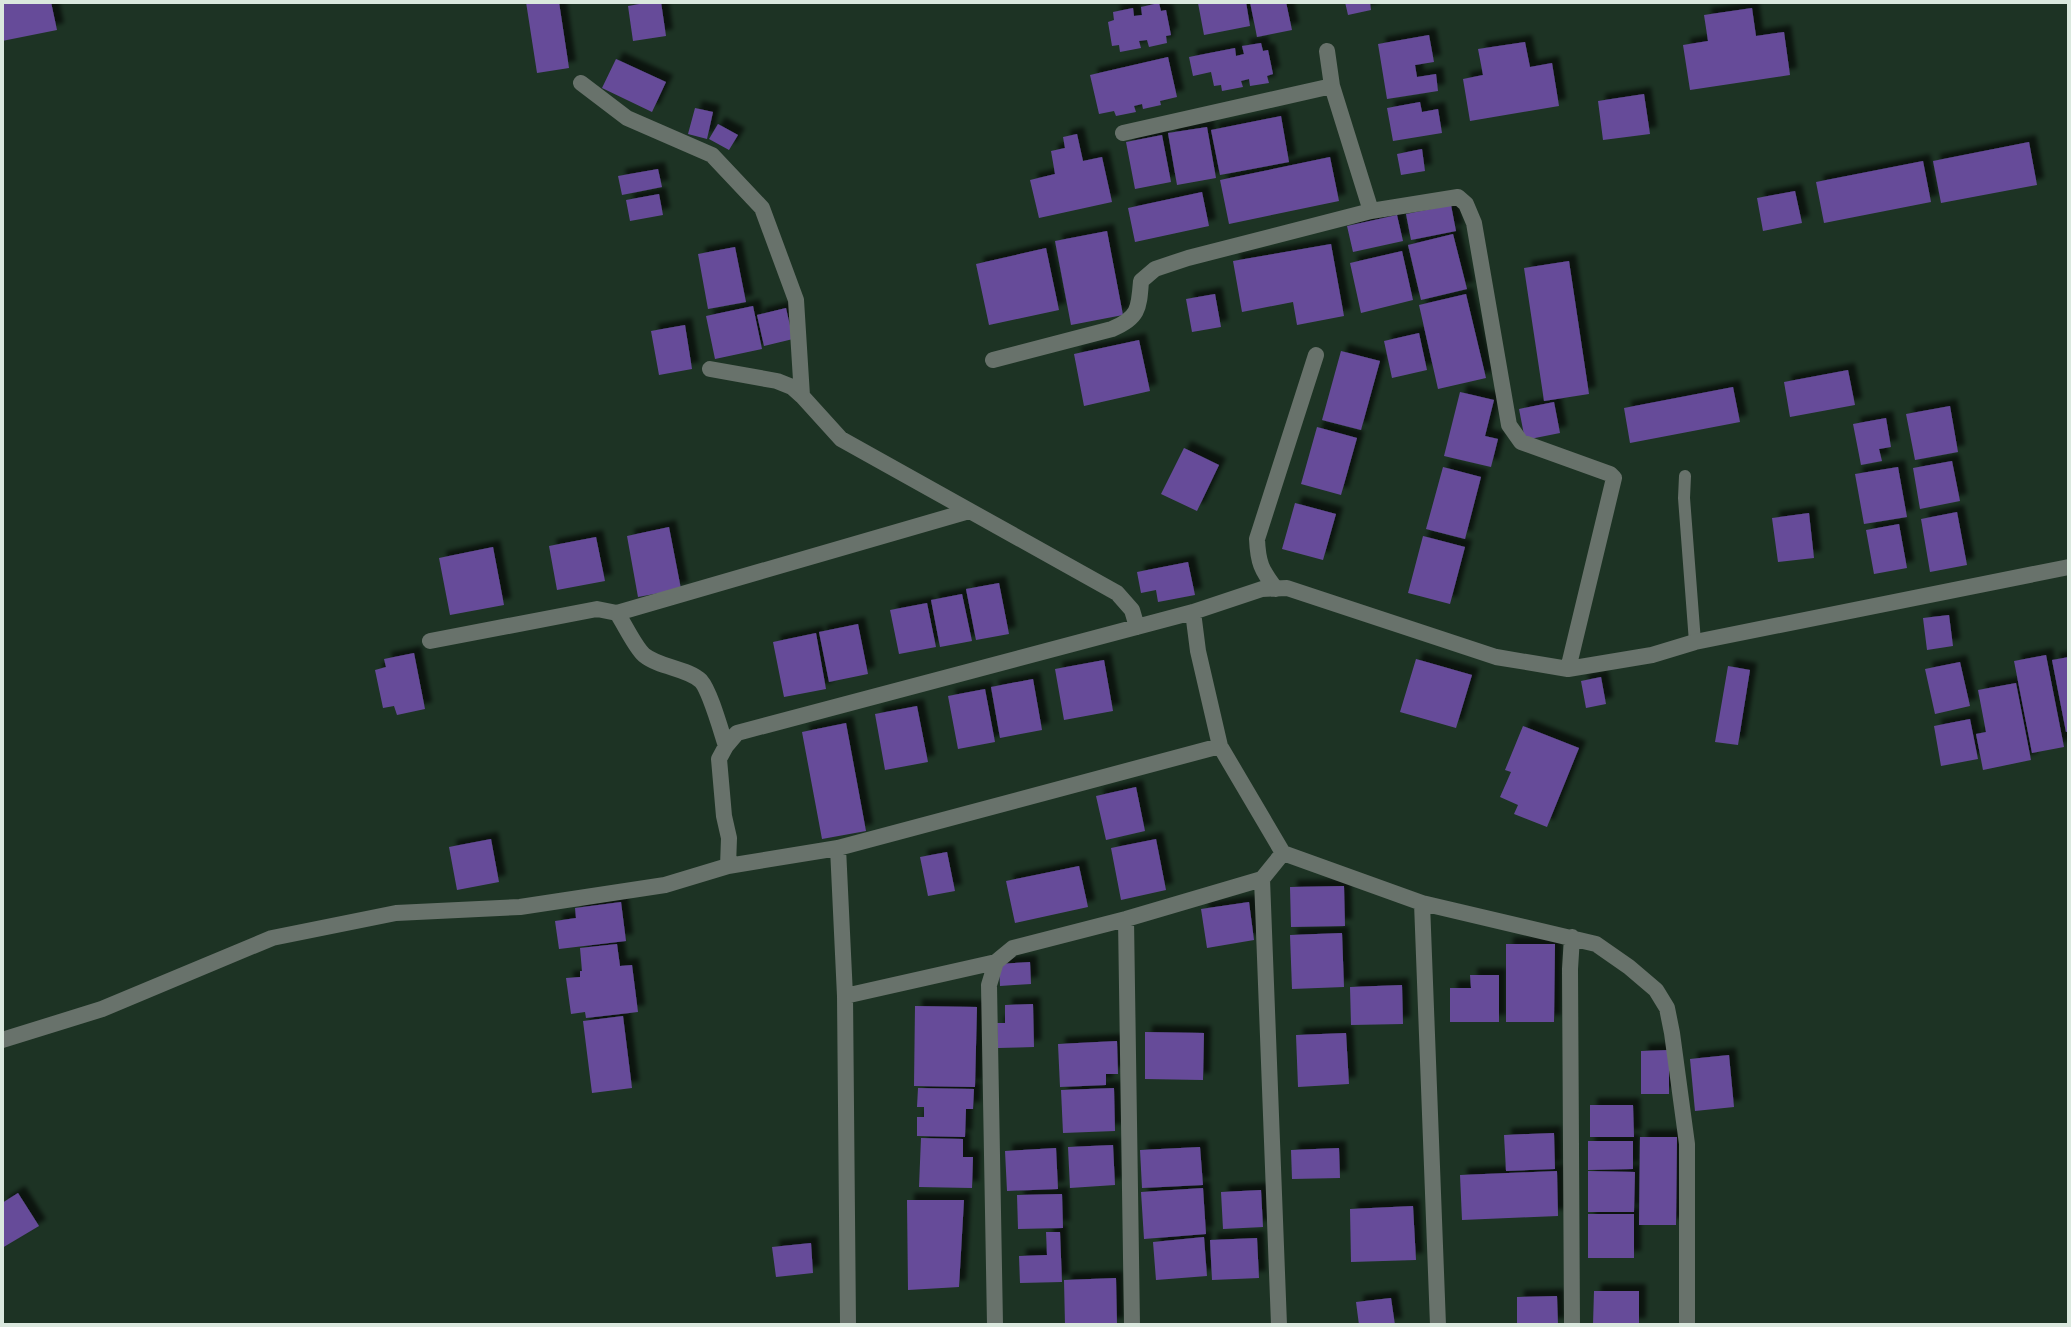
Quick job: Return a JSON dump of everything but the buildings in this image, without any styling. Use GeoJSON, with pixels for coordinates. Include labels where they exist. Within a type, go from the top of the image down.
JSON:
{"type":"FeatureCollection","features":[{"type":"Feature","properties":{"kind":"street"},"geometry":{"type":"LineString","coordinates":[[1327,51],[1332,86],[1371,211]]}},
{"type":"Feature","properties":{"kind":"street"},"geometry":{"type":"LineString","coordinates":[[581,83],[627,118],[712,155],[762,208],[796,300],[802,396]]}},
{"type":"Feature","properties":{"kind":"street"},"geometry":{"type":"LineString","coordinates":[[1123,133],[1332,86]]}},
{"type":"Feature","properties":{"kind":"street"},"geometry":{"type":"LineString","coordinates":[[993,360],[1129,322],[1140,303],[1141,281],[1155,269],[1371,211],[1458,197],[1466,204],[1474,223],[1509,425],[1521,442],[1614,478],[1568,669]]}},
{"type":"Feature","properties":{"kind":"street"},"geometry":{"type":"LineString","coordinates":[[1269,589],[1258,559],[1257,539],[1316,355]]}},
{"type":"Feature","properties":{"kind":"street"},"geometry":{"type":"LineString","coordinates":[[710,369],[777,381],[792,387],[841,439],[1117,593],[1132,610],[1137,627]]}},
{"type":"Feature","properties":{"kind":"street"},"geometry":{"type":"LineString","coordinates":[[430,641],[597,609],[617,613],[969,511]]}},
{"type":"Feature","properties":{"kind":"street"},"geometry":{"type":"LineString","coordinates":[[728,866],[729,838],[719,759],[737,733],[1269,589],[1287,588],[1496,657],[1568,669],[1652,655],[1695,642],[2069,567]]}},
{"type":"Feature","properties":{"kind":"street"},"geometry":{"type":"LineString","coordinates":[[1193,612],[1198,651],[1220,746],[1283,853],[1422,903],[1596,944],[1656,990],[1667,1008],[1687,1144],[1687,1325]]}},
{"type":"Feature","properties":{"kind":"street"},"geometry":{"type":"LineString","coordinates":[[617,613],[643,654],[701,682],[726,746]]}},
{"type":"Feature","properties":{"kind":"street"},"geometry":{"type":"LineString","coordinates":[[2,1040],[102,1009],[272,938],[396,913],[520,907],[665,885],[728,866],[838,848],[1220,746]]}},
{"type":"Feature","properties":{"kind":"street"},"geometry":{"type":"LineString","coordinates":[[838,848],[845,996],[848,1325]]}},
{"type":"Feature","properties":{"kind":"street"},"geometry":{"type":"LineString","coordinates":[[845,996],[996,962],[1013,948],[1262,879],[1283,853]]}},
{"type":"Feature","properties":{"kind":"street"},"geometry":{"type":"LineString","coordinates":[[1262,879],[1279,1325]]}},
{"type":"Feature","properties":{"kind":"street"},"geometry":{"type":"LineString","coordinates":[[1422,903],[1438,1325]]}},
{"type":"Feature","properties":{"kind":"street"},"geometry":{"type":"LineString","coordinates":[[1126,919],[1132,1325]]}},
{"type":"Feature","properties":{"kind":"street"},"geometry":{"type":"LineString","coordinates":[[1572,937],[1572,1325]]}},
{"type":"Feature","properties":{"kind":"street"},"geometry":{"type":"LineString","coordinates":[[995,1325],[989,985],[996,962]]}},
{"type":"Feature","properties":{"kind":"lane"},"geometry":{"type":"LineString","coordinates":[[1685,476],[1695,642]]}}]}
